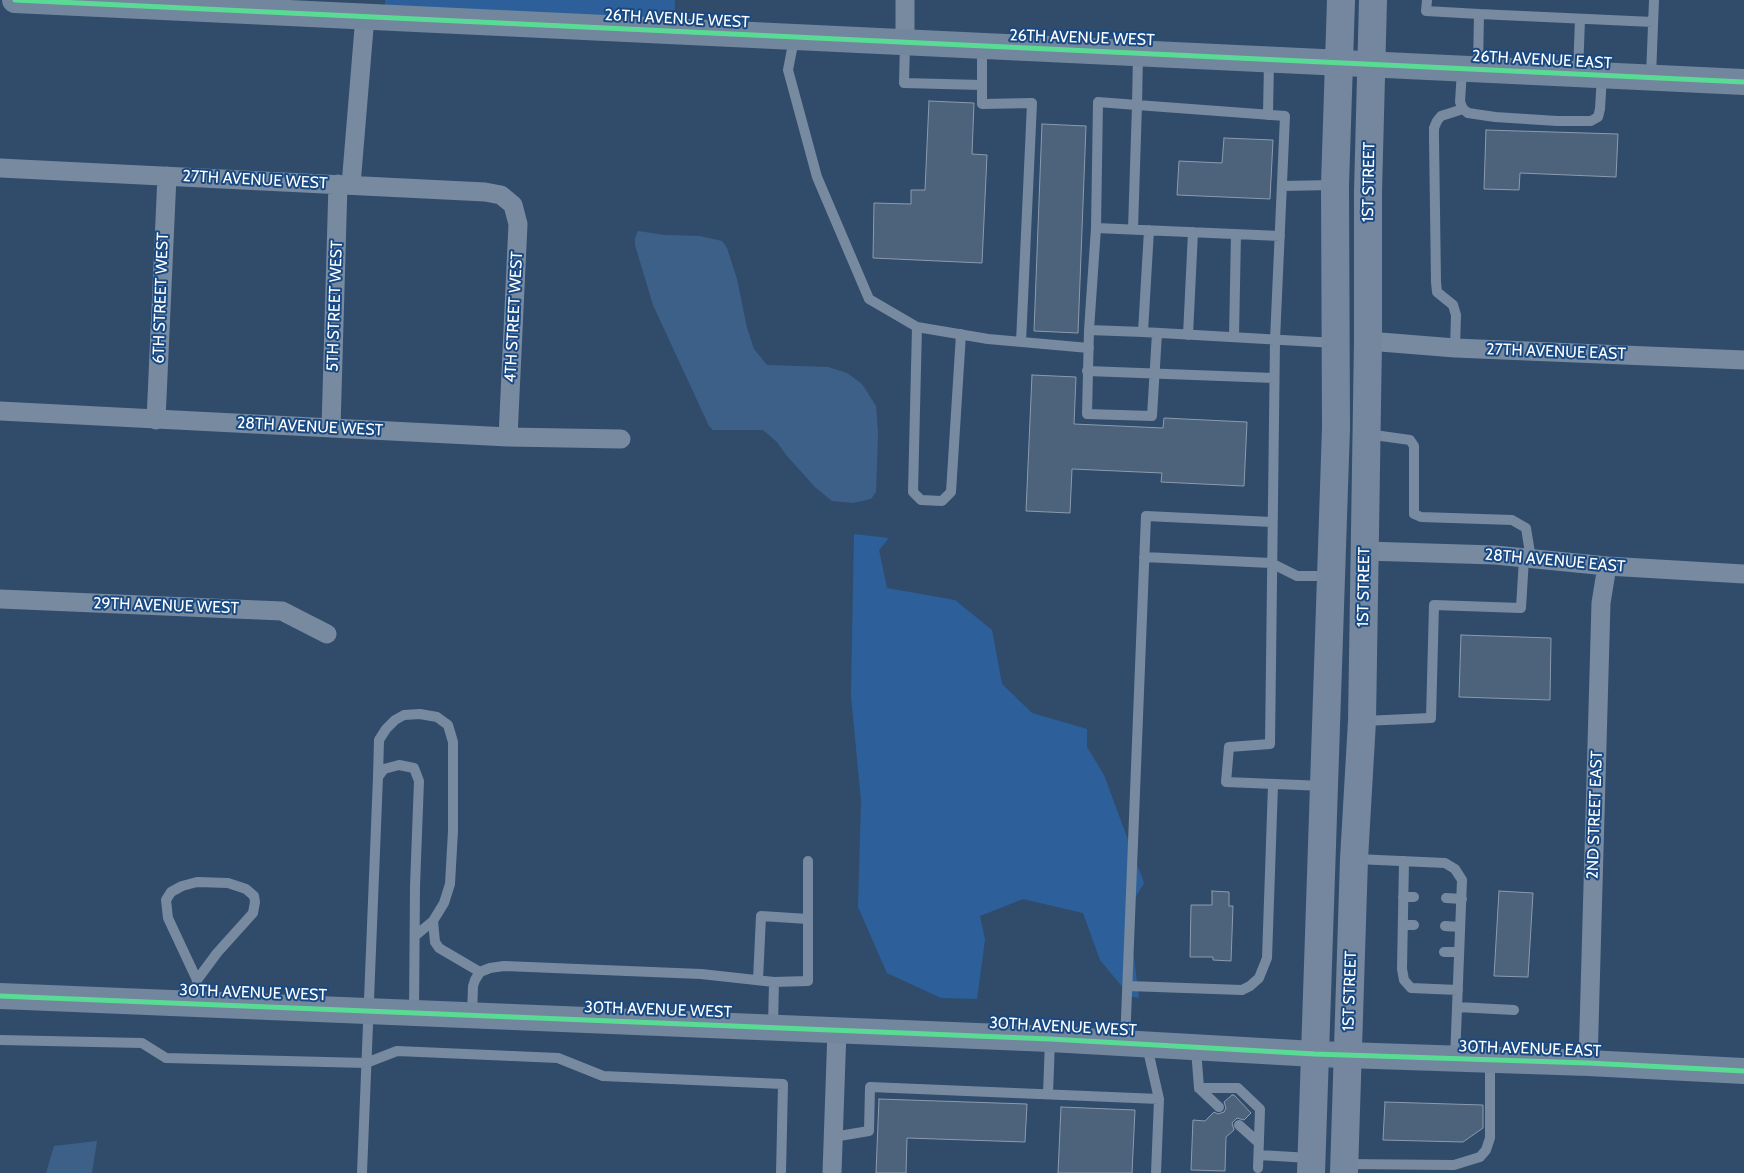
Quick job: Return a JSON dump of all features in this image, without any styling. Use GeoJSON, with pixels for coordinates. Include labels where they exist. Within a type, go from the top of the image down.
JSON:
{"type":"FeatureCollection","features":[{"type":"Feature","properties":{"kind":"main road","name":"1ST STREET"},"geometry":{"type":"LineString","coordinates":[[1311,1165],[1336,428],[1335,186],[1340,0]]}},
{"type":"Feature","properties":{"kind":"main road","name":"1ST STREET"},"geometry":{"type":"LineString","coordinates":[[1344,1168],[1354,859],[1362,722],[1367,434],[1368,192],[1374,0]]}},
{"type":"Feature","properties":{"kind":"main road"},"geometry":{"type":"LineString","coordinates":[[1336,343],[1351,388],[1350,534],[1354,546],[1365,551]]}},
{"type":"Feature","properties":{"kind":"main road"},"geometry":{"type":"LineString","coordinates":[[1331,576],[1342,583],[1346,594],[1342,753],[1357,811]]}},
{"type":"Feature","properties":{"kind":"street","name":"26TH AVENUE WEST"},"geometry":{"type":"LineString","coordinates":[[15,0],[373,11],[904,43],[1338,63]]}},
{"type":"Feature","properties":{"kind":"street"},"geometry":{"type":"LineString","coordinates":[[904,43],[905,0]]}},
{"type":"Feature","properties":{"kind":"street","name":"5TH STREET WEST"},"geometry":{"type":"LineString","coordinates":[[331,428],[345,184],[373,11]]}},
{"type":"Feature","properties":{"kind":"street","name":"26TH AVENUE EAST"},"geometry":{"type":"LineString","coordinates":[[1338,63],[1744,82]]}},
{"type":"Feature","properties":{"kind":"street","name":"27TH AVENUE WEST"},"geometry":{"type":"LineString","coordinates":[[0,168],[485,192],[501,195],[508,200]]}},
{"type":"Feature","properties":{"kind":"street","name":"6TH STREET WEST"},"geometry":{"type":"LineString","coordinates":[[156,420],[167,176]]}},
{"type":"Feature","properties":{"kind":"street","name":"4TH STREET WEST"},"geometry":{"type":"LineString","coordinates":[[508,200],[513,204],[518,224],[508,437]]}},
{"type":"Feature","properties":{"kind":"street","name":"27TH AVENUE EAST"},"geometry":{"type":"LineString","coordinates":[[1368,341],[1455,348],[1744,360]]}},
{"type":"Feature","properties":{"kind":"street","name":"28TH AVENUE WEST"},"geometry":{"type":"LineString","coordinates":[[0,411],[508,437],[621,440]]}},
{"type":"Feature","properties":{"kind":"street","name":"28TH AVENUE EAST"},"geometry":{"type":"LineString","coordinates":[[1365,551],[1495,555],[1607,566],[1744,574]]}},
{"type":"Feature","properties":{"kind":"street","name":"2ND STREET EAST"},"geometry":{"type":"LineString","coordinates":[[1588,1063],[1601,603],[1607,566]]}},
{"type":"Feature","properties":{"kind":"street","name":"29TH AVENUE WEST"},"geometry":{"type":"LineString","coordinates":[[0,599],[282,611],[327,634]]}},
{"type":"Feature","properties":{"kind":"street","name":"30TH AVENUE WEST"},"geometry":{"type":"LineString","coordinates":[[0,996],[196,992],[368,1010],[1050,1039],[1315,1054]]}},
{"type":"Feature","properties":{"kind":"street"},"geometry":{"type":"LineString","coordinates":[[832,1173],[836,1030]]}},
{"type":"Feature","properties":{"kind":"street","name":"30TH AVENUE EAST"},"geometry":{"type":"LineString","coordinates":[[1315,1054],[1588,1063],[1744,1071]]}},
{"type":"Feature","properties":{"kind":"lane"},"geometry":{"type":"LineString","coordinates":[[1427,0],[1426,11],[1653,22]]}},
{"type":"Feature","properties":{"kind":"lane"},"geometry":{"type":"LineString","coordinates":[[1651,77],[1654,0]]}},
{"type":"Feature","properties":{"kind":"lane"},"geometry":{"type":"LineString","coordinates":[[1480,14],[1470,69],[1460,102],[1463,109],[1468,113],[1495,117],[1591,121],[1598,117],[1600,109],[1590,74],[1580,19]]}},
{"type":"Feature","properties":{"kind":"lane"},"geometry":{"type":"LineString","coordinates":[[794,37],[788,70],[815,168],[869,299],[917,327],[1021,342],[1088,348]]}},
{"type":"Feature","properties":{"kind":"lane"},"geometry":{"type":"LineString","coordinates":[[904,43],[904,83],[982,85]]}},
{"type":"Feature","properties":{"kind":"lane"},"geometry":{"type":"LineString","coordinates":[[982,47],[982,104],[1032,104],[1021,342]]}},
{"type":"Feature","properties":{"kind":"lane"},"geometry":{"type":"LineString","coordinates":[[1133,229],[1138,53]]}},
{"type":"Feature","properties":{"kind":"lane"},"geometry":{"type":"LineString","coordinates":[[1268,115],[1269,59]]}},
{"type":"Feature","properties":{"kind":"lane"},"geometry":{"type":"LineString","coordinates":[[1157,333],[1152,416],[1087,414],[1088,348],[1096,228],[1098,102],[1285,116],[1274,378],[1270,744],[1229,747],[1226,782],[1324,786]]}},
{"type":"Feature","properties":{"kind":"lane"},"geometry":{"type":"LineString","coordinates":[[1455,348],[1456,315],[1453,305],[1437,292],[1436,282],[1434,133],[1437,121],[1442,116],[1463,109]]}},
{"type":"Feature","properties":{"kind":"lane"},"geometry":{"type":"LineString","coordinates":[[1282,186],[1335,186]]}},
{"type":"Feature","properties":{"kind":"lane"},"geometry":{"type":"LineString","coordinates":[[1096,228],[1280,236]]}},
{"type":"Feature","properties":{"kind":"lane"},"geometry":{"type":"LineString","coordinates":[[1143,332],[1149,230]]}},
{"type":"Feature","properties":{"kind":"lane"},"geometry":{"type":"LineString","coordinates":[[1188,335],[1193,232]]}},
{"type":"Feature","properties":{"kind":"lane"},"geometry":{"type":"LineString","coordinates":[[1234,337],[1236,234]]}},
{"type":"Feature","properties":{"kind":"lane"},"geometry":{"type":"LineString","coordinates":[[917,327],[914,492],[921,500],[942,501],[951,492],[961,334]]}},
{"type":"Feature","properties":{"kind":"lane"},"geometry":{"type":"LineString","coordinates":[[1089,330],[1336,343]]}},
{"type":"Feature","properties":{"kind":"lane"},"geometry":{"type":"LineString","coordinates":[[1088,372],[1274,378]]}},
{"type":"Feature","properties":{"kind":"lane"},"geometry":{"type":"LineString","coordinates":[[1362,722],[1432,718],[1434,605],[1521,608],[1527,558],[1526,528],[1512,520],[1421,516],[1414,514],[1414,446],[1410,440],[1367,434]]}},
{"type":"Feature","properties":{"kind":"lane"},"geometry":{"type":"LineString","coordinates":[[1156,1173],[1159,1099],[1136,1043],[1128,986],[1146,516],[1272,522]]}},
{"type":"Feature","properties":{"kind":"lane"},"geometry":{"type":"LineString","coordinates":[[1144,557],[1271,563],[1297,576],[1331,576]]}},
{"type":"Feature","properties":{"kind":"lane"},"geometry":{"type":"LineString","coordinates":[[362,1173],[380,740],[386,729],[395,720],[404,715],[420,714],[437,717],[448,725],[453,742],[453,831],[450,884],[444,903],[433,921],[415,936]]}},
{"type":"Feature","properties":{"kind":"lane"},"geometry":{"type":"LineString","coordinates":[[378,777],[384,769],[399,765],[414,768],[419,781],[415,886],[414,1012]]}},
{"type":"Feature","properties":{"kind":"lane"},"geometry":{"type":"LineString","coordinates":[[1128,986],[1242,990],[1259,978],[1267,958],[1273,785]]}},
{"type":"Feature","properties":{"kind":"lane"},"geometry":{"type":"LineString","coordinates":[[1354,859],[1445,863],[1455,870],[1462,880],[1455,1060]]}},
{"type":"Feature","properties":{"kind":"lane"},"geometry":{"type":"LineString","coordinates":[[472,1015],[473,986],[480,972],[504,966],[701,974],[774,982],[808,981],[808,861]]}},
{"type":"Feature","properties":{"kind":"lane"},"geometry":{"type":"LineString","coordinates":[[1404,861],[1403,924],[1407,950],[1404,980],[1412,988],[1458,990]]}},
{"type":"Feature","properties":{"kind":"lane"},"geometry":{"type":"LineString","coordinates":[[196,882],[228,883],[246,889],[254,896],[253,913],[217,953],[196,992],[168,918],[166,900],[171,892],[196,882]]}},
{"type":"Feature","properties":{"kind":"lane"},"geometry":{"type":"LineString","coordinates":[[1403,897],[1414,897]]}},
{"type":"Feature","properties":{"kind":"lane"},"geometry":{"type":"LineString","coordinates":[[1446,898],[1462,899]]}},
{"type":"Feature","properties":{"kind":"lane"},"geometry":{"type":"LineString","coordinates":[[758,980],[761,916],[808,919]]}},
{"type":"Feature","properties":{"kind":"lane"},"geometry":{"type":"LineString","coordinates":[[433,921],[434,936],[439,948],[480,972]]}},
{"type":"Feature","properties":{"kind":"lane"},"geometry":{"type":"LineString","coordinates":[[1403,924],[1414,925]]}},
{"type":"Feature","properties":{"kind":"lane"},"geometry":{"type":"LineString","coordinates":[[1445,926],[1460,926]]}},
{"type":"Feature","properties":{"kind":"lane"},"geometry":{"type":"LineString","coordinates":[[1444,952],[1459,952]]}},
{"type":"Feature","properties":{"kind":"lane"},"geometry":{"type":"LineString","coordinates":[[773,1027],[774,982]]}},
{"type":"Feature","properties":{"kind":"lane"},"geometry":{"type":"LineString","coordinates":[[1457,1007],[1514,1010]]}},
{"type":"Feature","properties":{"kind":"lane"},"geometry":{"type":"LineString","coordinates":[[1048,1094],[1050,1039]]}},
{"type":"Feature","properties":{"kind":"lane"},"geometry":{"type":"LineString","coordinates":[[0,1040],[142,1044],[166,1058],[366,1063],[397,1051],[558,1058],[603,1076],[783,1084],[781,1173]]}},
{"type":"Feature","properties":{"kind":"lane"},"geometry":{"type":"LineString","coordinates":[[1196,1048],[1199,1088],[1219,1107]]}},
{"type":"Feature","properties":{"kind":"lane"},"geometry":{"type":"LineString","coordinates":[[1344,1168],[1454,1165],[1466,1163],[1480,1157],[1486,1150],[1490,1138],[1490,1060]]}},
{"type":"Feature","properties":{"kind":"lane"},"geometry":{"type":"LineString","coordinates":[[834,1137],[869,1131],[870,1087],[1159,1099]]}},
{"type":"Feature","properties":{"kind":"lane"},"geometry":{"type":"LineString","coordinates":[[1199,1088],[1238,1088],[1260,1109],[1258,1168]]}},
{"type":"Feature","properties":{"kind":"lane"},"geometry":{"type":"LineString","coordinates":[[1239,1125],[1259,1143]]}},
{"type":"Feature","properties":{"kind":"lane"},"geometry":{"type":"LineString","coordinates":[[1259,1155],[1311,1165]]}},
{"type":"Feature","properties":{"kind":"shaded area"},"geometry":{"type":"Polygon","coordinates":[[[385,0],[675,0],[674,22],[385,7],[385,0]]]}},
{"type":"Feature","properties":{"kind":"shaded area"},"geometry":{"type":"Polygon","coordinates":[[[638,231],[665,235],[700,236],[722,241],[727,248],[737,279],[747,328],[754,349],[767,365],[828,367],[847,373],[862,384],[876,406],[878,433],[876,492],[871,499],[853,503],[832,501],[815,487],[777,442],[763,430],[713,430],[709,426],[653,305],[635,245],[638,231]]]}},
{"type":"Feature","properties":{"kind":"shaded area"},"geometry":{"type":"Polygon","coordinates":[[[854,534],[889,538],[879,550],[887,588],[955,600],[992,630],[1002,684],[1032,713],[1087,729],[1087,747],[1104,775],[1144,883],[1128,910],[1139,998],[1130,996],[1100,960],[1083,913],[1023,899],[980,916],[985,940],[977,999],[941,998],[887,973],[858,907],[861,801],[851,695],[854,534]]]}},
{"type":"Feature","properties":{"kind":"shaded area"},"geometry":{"type":"Polygon","coordinates":[[[97,1141],[92,1173],[46,1173],[54,1146],[97,1141]]]}},
{"type":"Feature","properties":{"kind":"building"},"geometry":{"type":"Polygon","coordinates":[[[929,101],[974,103],[972,154],[987,155],[982,263],[873,258],[874,203],[911,204],[911,190],[925,190],[929,101]]]}},
{"type":"Feature","properties":{"kind":"building"},"geometry":{"type":"Polygon","coordinates":[[[1042,124],[1086,126],[1078,333],[1034,331],[1042,124]]]}},
{"type":"Feature","properties":{"kind":"building"},"geometry":{"type":"Polygon","coordinates":[[[1486,130],[1618,134],[1616,177],[1520,173],[1519,190],[1484,189],[1486,130]]]}},
{"type":"Feature","properties":{"kind":"building"},"geometry":{"type":"Polygon","coordinates":[[[1224,138],[1273,140],[1270,199],[1177,195],[1179,161],[1222,163],[1224,138]]]}},
{"type":"Feature","properties":{"kind":"building"},"geometry":{"type":"Polygon","coordinates":[[[1032,375],[1076,377],[1074,424],[1163,428],[1164,418],[1247,422],[1244,486],[1161,482],[1162,473],[1072,469],[1070,513],[1026,511],[1032,375]]]}},
{"type":"Feature","properties":{"kind":"building"},"geometry":{"type":"Polygon","coordinates":[[[1461,635],[1551,638],[1550,700],[1459,697],[1461,635]]]}},
{"type":"Feature","properties":{"kind":"building"},"geometry":{"type":"Polygon","coordinates":[[[1212,891],[1229,892],[1229,906],[1233,906],[1231,961],[1213,960],[1213,957],[1190,957],[1191,905],[1212,905],[1212,891]]]}},
{"type":"Feature","properties":{"kind":"building"},"geometry":{"type":"Polygon","coordinates":[[[1499,891],[1533,893],[1528,977],[1494,976],[1499,891]]]}},
{"type":"Feature","properties":{"kind":"building"},"geometry":{"type":"Polygon","coordinates":[[[1232,1095],[1251,1113],[1244,1120],[1237,1118],[1232,1123],[1234,1130],[1226,1137],[1225,1171],[1191,1170],[1193,1120],[1205,1121],[1214,1112],[1218,1114],[1224,1112],[1226,1108],[1224,1102],[1232,1095]]]}},
{"type":"Feature","properties":{"kind":"building"},"geometry":{"type":"Polygon","coordinates":[[[879,1099],[1027,1104],[1025,1142],[907,1138],[906,1173],[876,1173],[879,1099]]]}},
{"type":"Feature","properties":{"kind":"building"},"geometry":{"type":"Polygon","coordinates":[[[1385,1102],[1483,1105],[1483,1128],[1463,1142],[1383,1140],[1385,1102]]]}},
{"type":"Feature","properties":{"kind":"building"},"geometry":{"type":"Polygon","coordinates":[[[1061,1107],[1135,1110],[1132,1173],[1058,1173],[1061,1107]]]}},
{"type":"Feature","properties":{"kind":"cycle path"},"geometry":{"type":"LineString","coordinates":[[15,0],[1744,82]]}},
{"type":"Feature","properties":{"kind":"cycle path"},"geometry":{"type":"LineString","coordinates":[[0,996],[1050,1039],[1315,1054],[1588,1063],[1744,1071]]}}]}
